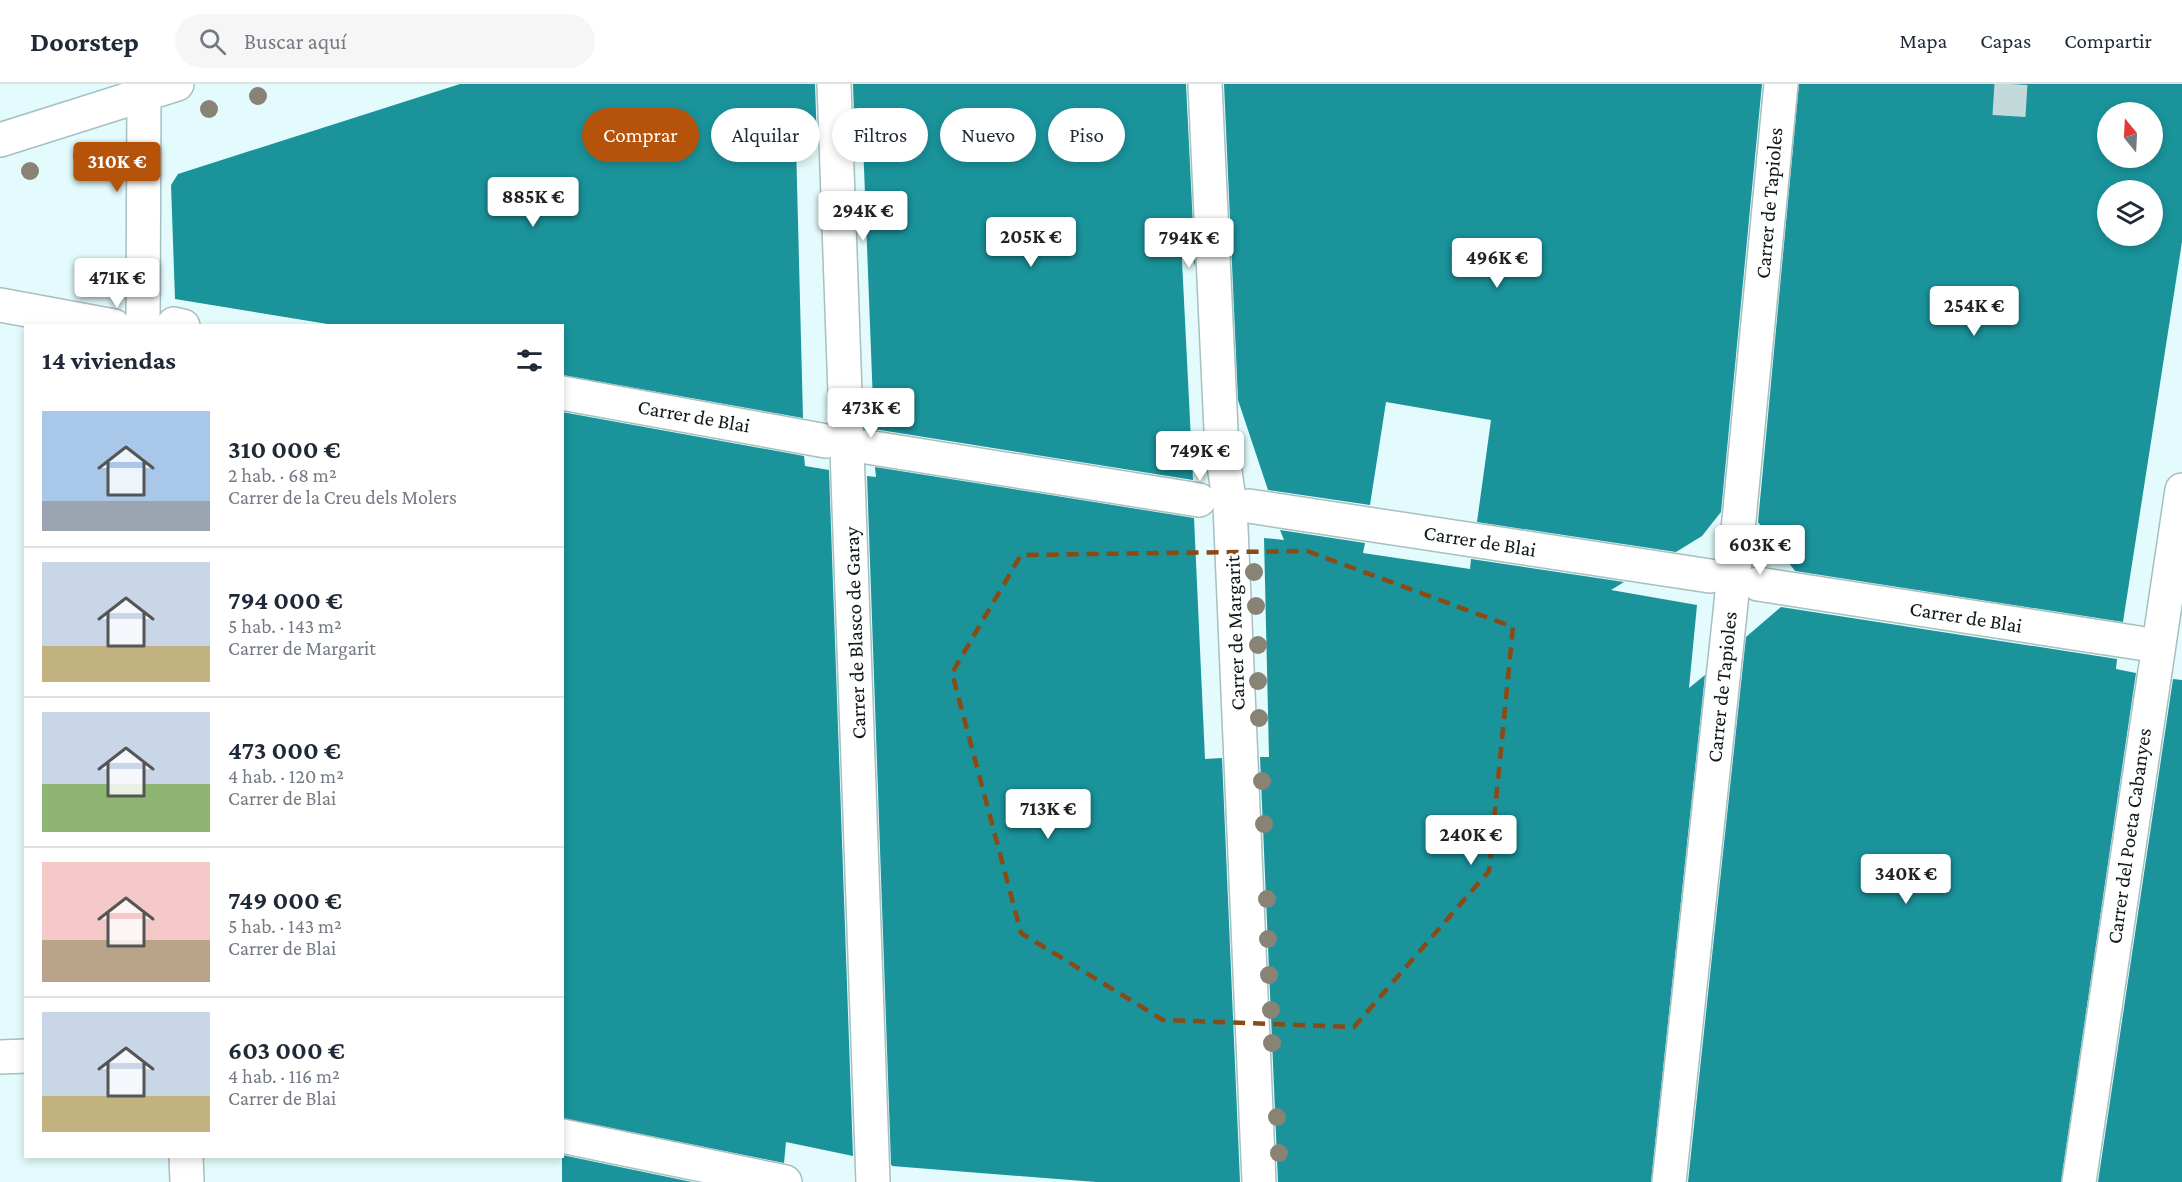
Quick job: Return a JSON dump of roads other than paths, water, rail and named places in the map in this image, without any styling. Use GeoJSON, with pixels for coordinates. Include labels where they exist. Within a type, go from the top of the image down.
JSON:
{"type":"FeatureCollection","features":[{"type":"Feature","properties":{"kind":"street"},"geometry":{"type":"LineString","coordinates":[[0,140],[177,84]]}},
{"type":"Feature","properties":{"kind":"street","name":"Carrer de Blasco de Garay"},"geometry":{"type":"LineString","coordinates":[[834,84],[873,1182]]}},
{"type":"Feature","properties":{"kind":"street","name":"Carrer de Margarit"},"geometry":{"type":"LineString","coordinates":[[1205,84],[1222,452],[1230,505],[1259,1182]]}},
{"type":"Feature","properties":{"kind":"street","name":"Carrer de Tapioles"},"geometry":{"type":"LineString","coordinates":[[1669,1182],[1730,613],[1781,84]]}},
{"type":"Feature","properties":{"kind":"street"},"geometry":{"type":"LineString","coordinates":[[144,94],[167,324]]}},
{"type":"Feature","properties":{"kind":"street"},"geometry":{"type":"LineString","coordinates":[[0,305],[103,324]]}},
{"type":"Feature","properties":{"kind":"street","name":"Carrer de Blai"},"geometry":{"type":"LineString","coordinates":[[564,393],[826,441]]}},
{"type":"Feature","properties":{"kind":"street"},"geometry":{"type":"LineString","coordinates":[[867,447],[1198,500]]}},
{"type":"Feature","properties":{"kind":"street","name":"Carrer del Poeta Cabanyes"},"geometry":{"type":"LineString","coordinates":[[2079,1182],[2182,490]]}},
{"type":"Feature","properties":{"kind":"street","name":"Carrer de Blai"},"geometry":{"type":"LineString","coordinates":[[1250,506],[1710,576]]}},
{"type":"Feature","properties":{"kind":"street","name":"Carrer de Blai"},"geometry":{"type":"LineString","coordinates":[[1758,584],[2139,643]]}},
{"type":"Feature","properties":{"kind":"street"},"geometry":{"type":"LineString","coordinates":[[0,1057],[24,1056]]}},
{"type":"Feature","properties":{"kind":"street"},"geometry":{"type":"LineString","coordinates":[[564,1136],[785,1182]]}},
{"type":"Feature","properties":{"kind":"street"},"geometry":{"type":"LineString","coordinates":[[186,1158],[188,1182]]}},
{"type":"Feature","properties":{"kind":"tunnel"},"geometry":{"type":"LineString","coordinates":[[2009,116],[2011,84]]}}]}
